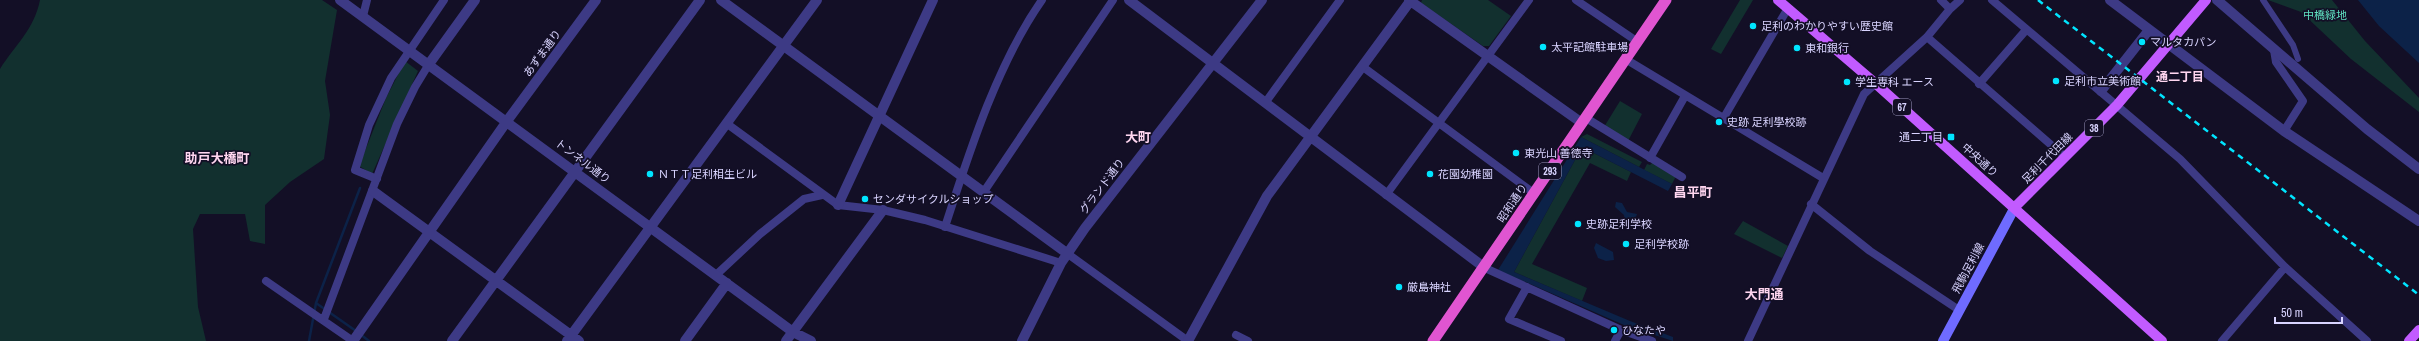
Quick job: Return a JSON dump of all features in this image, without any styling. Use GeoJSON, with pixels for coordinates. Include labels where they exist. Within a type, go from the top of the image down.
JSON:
{"type":"FeatureCollection","features":[{"type":"Feature","properties":{"kind":"highway","name":"昭和通り"},"geometry":{"type":"LineString","coordinates":[[1433,341],[1485,268],[1584,120],[1627,60],[1666,0]]}},
{"type":"Feature","properties":{"kind":"main road","name":"中央通り"},"geometry":{"type":"LineString","coordinates":[[1778,0],[1875,82],[2162,341]]}},
{"type":"Feature","properties":{"kind":"main road","name":"足利千代田線"},"geometry":{"type":"LineString","coordinates":[[2015,207],[2117,105],[2206,0]]}},
{"type":"Feature","properties":{"kind":"main road","name":"飛駒足利線"},"geometry":{"type":"LineString","coordinates":[[1943,341],[2015,207]]}},
{"type":"Feature","properties":{"kind":"main road"},"geometry":{"type":"LineString","coordinates":[[2409,341],[2419,330]]}},
{"type":"Feature","properties":{"kind":"street","name":"トンネル通り"},"geometry":{"type":"LineString","coordinates":[[340,0],[576,171],[650,228],[793,332],[811,341]]}},
{"type":"Feature","properties":{"kind":"street"},"geometry":{"type":"LineString","coordinates":[[363,16],[367,0]]}},
{"type":"Feature","properties":{"kind":"street"},"geometry":{"type":"LineString","coordinates":[[377,179],[355,170],[369,125],[385,90],[409,50],[444,0]]}},
{"type":"Feature","properties":{"kind":"street"},"geometry":{"type":"LineString","coordinates":[[322,318],[373,191],[400,118],[415,87],[429,64],[476,0]]}},
{"type":"Feature","properties":{"kind":"street","name":"あずま通り"},"geometry":{"type":"LineString","coordinates":[[353,341],[507,121],[596,0]]}},
{"type":"Feature","properties":{"kind":"street"},"geometry":{"type":"LineString","coordinates":[[452,341],[700,0]]}},
{"type":"Feature","properties":{"kind":"street"},"geometry":{"type":"LineString","coordinates":[[721,0],[961,177],[1188,341],[1267,196],[1363,67],[1410,0],[1488,56],[1584,120],[1682,177]]}},
{"type":"Feature","properties":{"kind":"street"},"geometry":{"type":"LineString","coordinates":[[373,191],[497,280],[572,339],[650,228],[817,0]]}},
{"type":"Feature","properties":{"kind":"street"},"geometry":{"type":"LineString","coordinates":[[838,205],[933,0]]}},
{"type":"Feature","properties":{"kind":"street"},"geometry":{"type":"LineString","coordinates":[[945,227],[961,177],[994,93],[1026,23],[1042,0]]}},
{"type":"Feature","properties":{"kind":"street"},"geometry":{"type":"LineString","coordinates":[[983,193],[1113,0]]}},
{"type":"Feature","properties":{"kind":"street"},"geometry":{"type":"LineString","coordinates":[[1129,0],[1386,195],[1485,268],[1620,330],[1652,341]]}},
{"type":"Feature","properties":{"kind":"street","name":"グランド通り"},"geometry":{"type":"LineString","coordinates":[[1022,341],[1068,254],[1104,203],[1214,64],[1262,0]]}},
{"type":"Feature","properties":{"kind":"street"},"geometry":{"type":"LineString","coordinates":[[1265,103],[1340,0]]}},
{"type":"Feature","properties":{"kind":"street"},"geometry":{"type":"LineString","coordinates":[[1386,195],[1529,0]]}},
{"type":"Feature","properties":{"kind":"street"},"geometry":{"type":"LineString","coordinates":[[1576,0],[1638,42]]}},
{"type":"Feature","properties":{"kind":"street"},"geometry":{"type":"LineString","coordinates":[[1942,0],[1950,8]]}},
{"type":"Feature","properties":{"kind":"street"},"geometry":{"type":"LineString","coordinates":[[1748,341],[1823,178],[1864,94],[1875,82],[1927,37],[1950,8],[1960,0]]}},
{"type":"Feature","properties":{"kind":"street"},"geometry":{"type":"LineString","coordinates":[[1992,0],[2180,159],[2285,267],[2367,341]]}},
{"type":"Feature","properties":{"kind":"street"},"geometry":{"type":"LineString","coordinates":[[2110,0],[2284,132],[2419,221]]}},
{"type":"Feature","properties":{"kind":"street"},"geometry":{"type":"LineString","coordinates":[[2218,0],[2367,129],[2419,169]]}},
{"type":"Feature","properties":{"kind":"street"},"geometry":{"type":"LineString","coordinates":[[2263,0],[2293,46],[2298,59]]}},
{"type":"Feature","properties":{"kind":"street"},"geometry":{"type":"LineString","coordinates":[[1723,119],[1788,8]]}},
{"type":"Feature","properties":{"kind":"street"},"geometry":{"type":"LineString","coordinates":[[1980,84],[2026,30]]}},
{"type":"Feature","properties":{"kind":"street"},"geometry":{"type":"LineString","coordinates":[[2101,91],[2149,30]]}},
{"type":"Feature","properties":{"kind":"street"},"geometry":{"type":"LineString","coordinates":[[1927,37],[2065,157]]}},
{"type":"Feature","properties":{"kind":"street"},"geometry":{"type":"LineString","coordinates":[[2274,50],[2276,62],[2303,101],[2284,132]]}},
{"type":"Feature","properties":{"kind":"street"},"geometry":{"type":"LineString","coordinates":[[1627,60],[1684,96],[1823,178]]}},
{"type":"Feature","properties":{"kind":"street"},"geometry":{"type":"LineString","coordinates":[[1363,67],[1535,194]]}},
{"type":"Feature","properties":{"kind":"street"},"geometry":{"type":"LineString","coordinates":[[1650,158],[1684,96]]}},
{"type":"Feature","properties":{"kind":"street"},"geometry":{"type":"LineString","coordinates":[[726,123],[822,195],[838,205],[883,210],[945,227],[1062,263]]}},
{"type":"Feature","properties":{"kind":"street"},"geometry":{"type":"LineString","coordinates":[[716,275],[760,234],[804,199],[822,195]]}},
{"type":"Feature","properties":{"kind":"street"},"geometry":{"type":"LineString","coordinates":[[1811,204],[1876,255],[1959,310]]}},
{"type":"Feature","properties":{"kind":"street"},"geometry":{"type":"LineString","coordinates":[[786,341],[883,210]]}},
{"type":"Feature","properties":{"kind":"street"},"geometry":{"type":"LineString","coordinates":[[2222,341],[2285,267]]}},
{"type":"Feature","properties":{"kind":"street"},"geometry":{"type":"LineString","coordinates":[[266,281],[322,318],[353,341]]}},
{"type":"Feature","properties":{"kind":"street"},"geometry":{"type":"LineString","coordinates":[[685,341],[727,283]]}},
{"type":"Feature","properties":{"kind":"street"},"geometry":{"type":"LineString","coordinates":[[1527,287],[1509,319],[1561,341]]}},
{"type":"Feature","properties":{"kind":"street"},"geometry":{"type":"LineString","coordinates":[[1615,341],[1620,330]]}},
{"type":"Feature","properties":{"kind":"street"},"geometry":{"type":"LineString","coordinates":[[1236,335],[1248,341]]}},
{"type":"Feature","properties":{"kind":"green space"},"geometry":{"type":"Polygon","coordinates":[[[40,0],[322,0],[337,10],[325,81],[330,115],[324,159],[290,182],[265,205],[265,244],[250,241],[245,214],[200,214],[193,229],[198,307],[206,341],[0,341],[0,69],[29,29],[40,0]]]}},
{"type":"Feature","properties":{"kind":"green space"},"geometry":{"type":"Polygon","coordinates":[[[1422,0],[1488,0],[1511,16],[1489,46],[1483,46],[1421,3],[1422,0]]]}},
{"type":"Feature","properties":{"kind":"green space"},"geometry":{"type":"Polygon","coordinates":[[[1740,0],[1753,0],[1721,54],[1711,49],[1740,0]]]}},
{"type":"Feature","properties":{"kind":"green space","name":"中橋緑地"},"geometry":{"type":"Polygon","coordinates":[[[2268,0],[2332,0],[2365,41],[2419,98],[2419,112],[2351,59],[2301,12],[2268,0]]]}},
{"type":"Feature","properties":{"kind":"green space"},"geometry":{"type":"Polygon","coordinates":[[[405,61],[418,71],[372,174],[359,166],[386,98],[405,61]]]}},
{"type":"Feature","properties":{"kind":"green space"},"geometry":{"type":"Polygon","coordinates":[[[1620,101],[1642,114],[1628,141],[1604,127],[1620,101]]]}},
{"type":"Feature","properties":{"kind":"green space"},"geometry":{"type":"Polygon","coordinates":[[[1587,134],[1642,162],[1639,167],[1581,137],[1587,134]]]}},
{"type":"Feature","properties":{"kind":"green space"},"geometry":{"type":"Polygon","coordinates":[[[1582,147],[1631,172],[1627,181],[1590,163],[1532,264],[1587,288],[1582,301],[1514,272],[1582,147]]]}},
{"type":"Feature","properties":{"kind":"green space"},"geometry":{"type":"Polygon","coordinates":[[[1653,162],[1676,176],[1672,184],[1644,170],[1647,164],[1650,165],[1653,162]]]}},
{"type":"Feature","properties":{"kind":"green space"},"geometry":{"type":"Polygon","coordinates":[[[1743,221],[1788,246],[1782,258],[1734,234],[1743,221]]]}},
{"type":"Feature","properties":{"kind":"water"},"geometry":{"type":"Polygon","coordinates":[[[2358,0],[2419,0],[2419,63],[2379,26],[2358,0]]]}},
{"type":"Feature","properties":{"kind":"water"},"geometry":{"type":"Polygon","coordinates":[[[1581,137],[1672,184],[1668,191],[1582,147],[1514,272],[1630,321],[1673,337],[1673,341],[1624,325],[1498,270],[1581,137]]]}},
{"type":"Feature","properties":{"kind":"water"},"geometry":{"type":"Polygon","coordinates":[[[1616,202],[1622,203],[1627,212],[1637,214],[1634,222],[1625,221],[1624,215],[1615,207],[1616,202]]]}},
{"type":"Feature","properties":{"kind":"water"},"geometry":{"type":"Polygon","coordinates":[[[1596,243],[1613,252],[1614,260],[1606,261],[1598,258],[1594,248],[1596,243]]]}},
{"type":"Feature","properties":{"kind":"waterway"},"geometry":{"type":"LineString","coordinates":[[309,341],[316,303],[360,188]]}},
{"type":"Feature","properties":{"kind":"waterway"},"geometry":{"type":"LineString","coordinates":[[316,303],[356,331]]}},
{"type":"Feature","properties":{"kind":"waterway"},"geometry":{"type":"LineString","coordinates":[[360,334],[369,341]]}},
{"type":"Feature","properties":{"kind":"railway"},"geometry":{"type":"LineString","coordinates":[[2038,0],[2419,295]]}},
{"type":"Feature","properties":{"kind":"place","name":"足利のわかりやすい歴史館"},"geometry":{"type":"Point","coordinates":[1753,26]}},
{"type":"Feature","properties":{"kind":"place","name":"マルタカパン"},"geometry":{"type":"Point","coordinates":[2142,42]}},
{"type":"Feature","properties":{"kind":"place","name":"太平記館駐車場"},"geometry":{"type":"Point","coordinates":[1543,47]}},
{"type":"Feature","properties":{"kind":"place","name":"東和銀行"},"geometry":{"type":"Point","coordinates":[1797,48]}},
{"type":"Feature","properties":{"kind":"place","name":"足利市立美術館"},"geometry":{"type":"Point","coordinates":[2056,81]}},
{"type":"Feature","properties":{"kind":"place","name":"学生専科 エース"},"geometry":{"type":"Point","coordinates":[1847,82]}},
{"type":"Feature","properties":{"kind":"place","name":"史跡 足利學校跡"},"geometry":{"type":"Point","coordinates":[1719,122]}},
{"type":"Feature","properties":{"kind":"place","name":"通二丁目"},"geometry":{"type":"Point","coordinates":[1951,137]}},
{"type":"Feature","properties":{"kind":"place","name":"東光山 善徳寺"},"geometry":{"type":"Point","coordinates":[1516,153]}},
{"type":"Feature","properties":{"kind":"place","name":"ＮＴＴ足利相生ビル"},"geometry":{"type":"Point","coordinates":[650,174]}},
{"type":"Feature","properties":{"kind":"place","name":"花園幼稚園"},"geometry":{"type":"Point","coordinates":[1430,174]}},
{"type":"Feature","properties":{"kind":"place","name":"センダサイクルショップ"},"geometry":{"type":"Point","coordinates":[865,199]}},
{"type":"Feature","properties":{"kind":"place","name":"史跡足利学校"},"geometry":{"type":"Point","coordinates":[1578,224]}},
{"type":"Feature","properties":{"kind":"place","name":"足利学校跡"},"geometry":{"type":"Point","coordinates":[1626,244]}},
{"type":"Feature","properties":{"kind":"place","name":"厳島神社"},"geometry":{"type":"Point","coordinates":[1399,287]}},
{"type":"Feature","properties":{"kind":"place","name":"ひなたや"},"geometry":{"type":"Point","coordinates":[1614,330]}},
{"type":"Feature","properties":{"kind":"district","name":"通二丁目"},"geometry":{"type":"Point","coordinates":[2180,77]}},
{"type":"Feature","properties":{"kind":"district","name":"大町"},"geometry":{"type":"Point","coordinates":[1138,137]}},
{"type":"Feature","properties":{"kind":"district","name":"助戸大橋町"},"geometry":{"type":"Point","coordinates":[217,158]}},
{"type":"Feature","properties":{"kind":"district","name":"昌平町"},"geometry":{"type":"Point","coordinates":[1693,192]}},
{"type":"Feature","properties":{"kind":"district","name":"大門通"},"geometry":{"type":"Point","coordinates":[1764,294]}}]}
